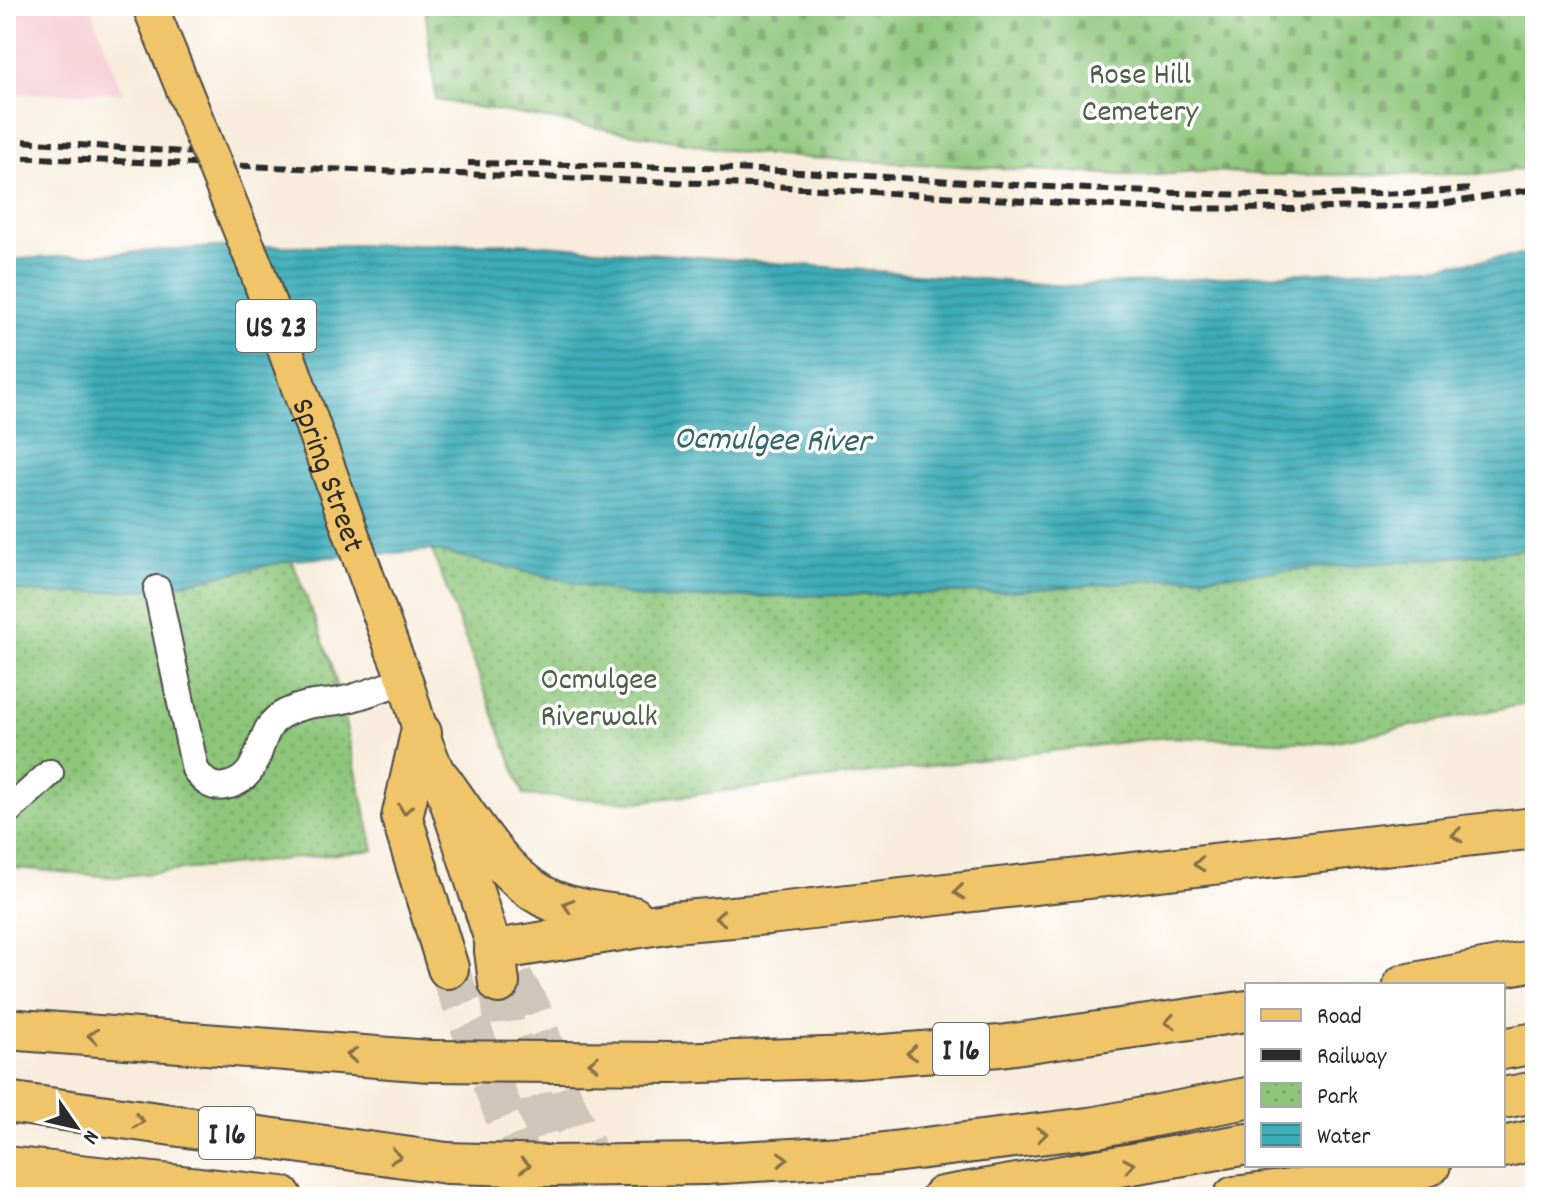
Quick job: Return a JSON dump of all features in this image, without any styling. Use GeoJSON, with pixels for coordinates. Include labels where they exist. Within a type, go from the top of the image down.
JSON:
{"type":"FeatureCollection","features":[{"type":"Feature","properties":{"kind":"highway"},"geometry":{"type":"LineString","coordinates":[[421,733],[402,818],[448,968]]}},
{"type":"Feature","properties":{"kind":"highway"},"geometry":{"type":"LineString","coordinates":[[440,779],[503,861],[532,890],[553,901],[587,911],[672,922]]}},
{"type":"Feature","properties":{"kind":"highway"},"geometry":{"type":"LineString","coordinates":[[503,971],[672,922],[768,914],[1535,828]]}},
{"type":"Feature","properties":{"kind":"highway"},"geometry":{"type":"LineString","coordinates":[[1414,983],[1535,960]]}},
{"type":"Feature","properties":{"kind":"highway","name":"I 16"},"geometry":{"type":"LineString","coordinates":[[6,1029],[430,1061],[672,1063],[857,1057],[1000,1046],[1245,1011]]}},
{"type":"Feature","properties":{"kind":"highway"},"geometry":{"type":"LineString","coordinates":[[1505,1049],[1535,1043]]}},
{"type":"Feature","properties":{"kind":"highway"},"geometry":{"type":"LineString","coordinates":[[1505,1098],[1535,1092]]}},
{"type":"Feature","properties":{"kind":"highway","name":"I 16"},"geometry":{"type":"LineString","coordinates":[[6,1102],[447,1163],[550,1166],[705,1164],[876,1154],[1096,1127],[1245,1098]]}},
{"type":"Feature","properties":{"kind":"highway"},"geometry":{"type":"LineString","coordinates":[[1505,1147],[1535,1140]]}},
{"type":"Feature","properties":{"kind":"highway"},"geometry":{"type":"LineString","coordinates":[[942,1197],[1245,1144]]}},
{"type":"Feature","properties":{"kind":"highway","name":"I 16"},"geometry":{"type":"LineString","coordinates":[[6,1167],[282,1197]]}},
{"type":"Feature","properties":{"kind":"highway"},"geometry":{"type":"LineString","coordinates":[[1304,1197],[1422,1167]]}},
{"type":"Feature","properties":{"kind":"highway"},"geometry":{"type":"LineString","coordinates":[[1234,1197],[1362,1181]]}},
{"type":"Feature","properties":{"kind":"main road","name":"Spring Street"},"geometry":{"type":"LineString","coordinates":[[150,6],[256,268],[440,779],[503,971]]}},
{"type":"Feature","properties":{"kind":"lane"},"geometry":{"type":"LineString","coordinates":[[157,589],[195,769],[202,780],[218,787],[245,778],[256,763],[262,741],[280,714],[308,703],[340,701],[399,665]]}},
{"type":"Feature","properties":{"kind":"lane"},"geometry":{"type":"LineString","coordinates":[[6,813],[50,773]]}},
{"type":"Feature","properties":{"kind":"shaded area"},"geometry":{"type":"Polygon","coordinates":[[[6,6],[90,6],[123,93],[6,94],[6,6]]]}},
{"type":"Feature","properties":{"kind":"shaded area"},"geometry":{"type":"Polygon","coordinates":[[[1535,1185],[1535,1197],[1462,1197],[1535,1185]]]}},
{"type":"Feature","properties":{"kind":"green space","name":"Rose Hill Cemetery"},"geometry":{"type":"Polygon","coordinates":[[[425,6],[1535,6],[1535,167],[1486,174],[1265,175],[1213,171],[1143,176],[744,153],[436,100],[425,6]]]}},
{"type":"Feature","properties":{"kind":"green space","name":"Ocmulgee Riverwalk"},"geometry":{"type":"Polygon","coordinates":[[[1535,548],[1535,702],[1326,743],[1166,737],[636,802],[524,795],[432,550],[645,599],[997,592],[1433,559],[1535,548]]]}},
{"type":"Feature","properties":{"kind":"green space"},"geometry":{"type":"Polygon","coordinates":[[[292,560],[332,665],[374,850],[114,877],[6,867],[6,589],[55,594],[157,589],[292,560]]]}},
{"type":"Feature","properties":{"kind":"water","name":"Ocmulgee River"},"geometry":{"type":"Polygon","coordinates":[[[520,243],[1068,286],[1445,265],[1535,253],[1535,548],[1433,559],[997,592],[645,599],[432,550],[292,560],[157,589],[55,594],[6,589],[6,260],[217,247],[520,243]]]}},
{"type":"Feature","properties":{"kind":"tunnel"},"geometry":{"type":"LineString","coordinates":[[448,968],[536,1197]]}},
{"type":"Feature","properties":{"kind":"tunnel"},"geometry":{"type":"LineString","coordinates":[[513,979],[531,1009],[558,1088],[608,1197]]}},
{"type":"Feature","properties":{"kind":"tunnel"},"geometry":{"type":"LineString","coordinates":[[499,983],[504,1023],[575,1197]]}},
{"type":"Feature","properties":{"kind":"railway"},"geometry":{"type":"LineString","coordinates":[[6,140],[212,154]]}},
{"type":"Feature","properties":{"kind":"railway"},"geometry":{"type":"LineString","coordinates":[[6,157],[752,185],[1147,208],[1295,209],[1435,205],[1535,189]]}},
{"type":"Feature","properties":{"kind":"railway"},"geometry":{"type":"LineString","coordinates":[[468,163],[758,170],[1204,194],[1382,194],[1471,189]]}}]}
